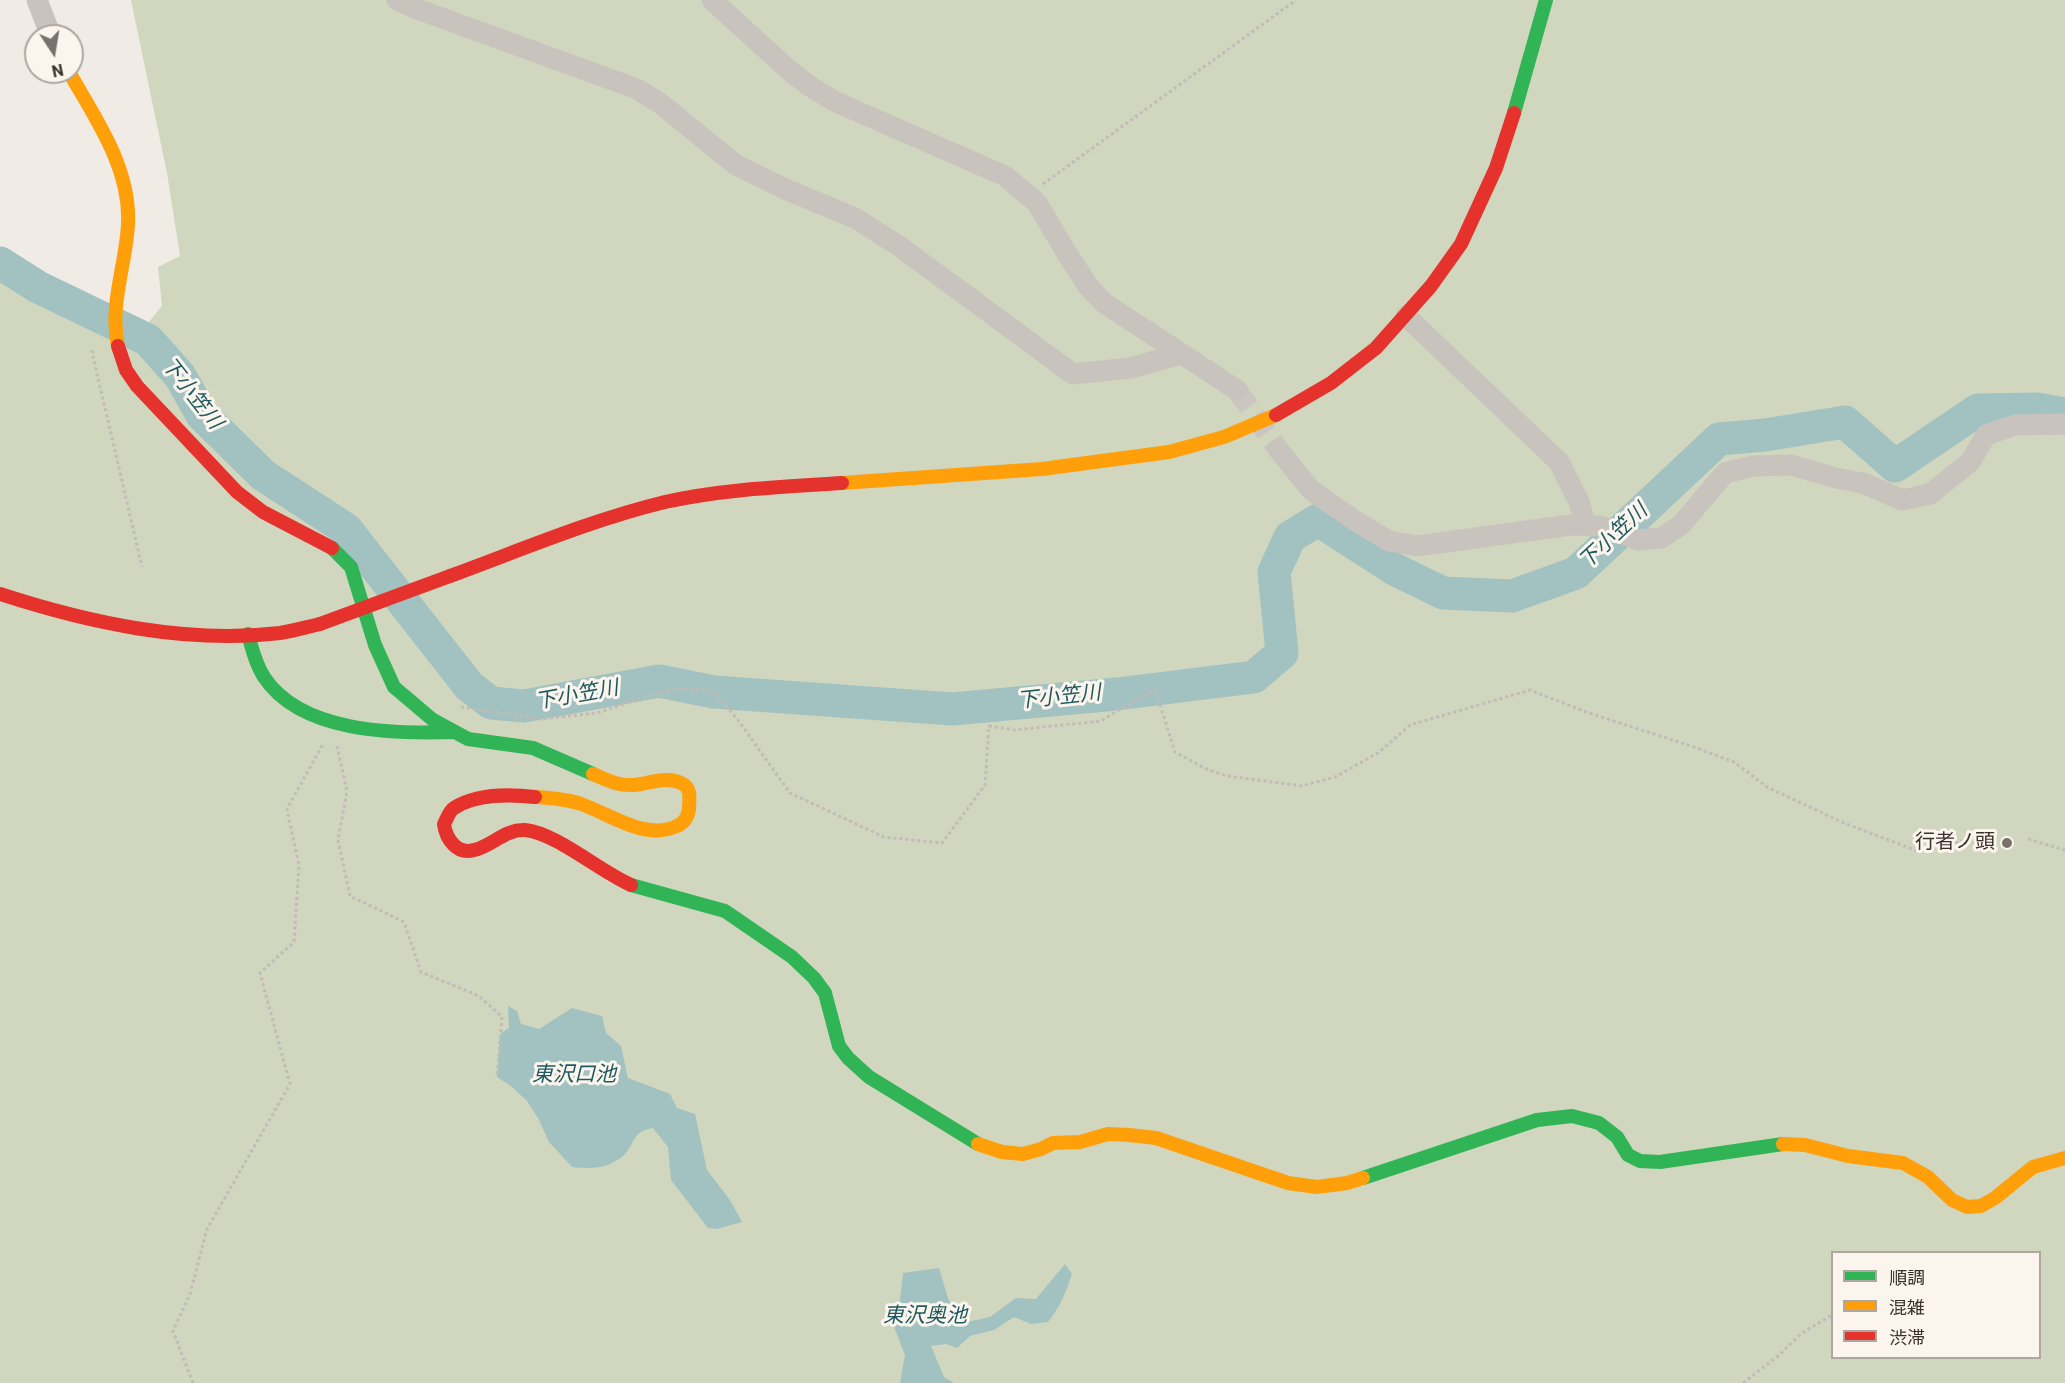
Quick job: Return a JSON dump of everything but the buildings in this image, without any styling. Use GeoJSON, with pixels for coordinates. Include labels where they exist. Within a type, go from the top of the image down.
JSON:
{"type":"FeatureCollection","features":[{"type":"Feature","properties":{"kind":"street"},"geometry":{"type":"LineString","coordinates":[[37,0],[46,24]]}},
{"type":"Feature","properties":{"kind":"street"},"geometry":{"type":"LineString","coordinates":[[397,0],[638,89],[661,104],[736,165],[785,189],[855,218],[899,246],[1073,374],[1130,368],[1181,354]]}},
{"type":"Feature","properties":{"kind":"street"},"geometry":{"type":"LineString","coordinates":[[712,0],[791,72],[811,87],[836,102],[1005,176],[1037,203],[1088,286],[1104,303],[1237,390]]}},
{"type":"Feature","properties":{"kind":"street"},"geometry":{"type":"LineString","coordinates":[[0,594],[87,618],[162,631],[207,635],[276,633],[320,624],[595,522],[667,502],[746,489],[1042,469],[1169,452],[1224,438],[1285,411],[1331,383],[1376,348],[1431,286],[1461,244],[1496,168],[1524,84],[1546,0]]}},
{"type":"Feature","properties":{"kind":"street"},"geometry":{"type":"LineString","coordinates":[[75,84],[116,161],[129,215],[116,307],[117,343],[124,366],[137,386],[237,492],[263,512],[336,550],[351,567],[375,645],[394,687],[433,720],[468,739],[533,748],[616,784],[634,785],[673,780],[685,785],[690,794],[688,816],[680,825],[668,830],[654,831],[637,827],[579,803],[550,798],[519,795],[471,801],[452,809],[444,824],[450,842],[458,849],[473,851],[510,832],[537,832],[551,838],[613,877],[634,886],[725,911],[792,957],[814,978],[825,993],[839,1046],[869,1077],[977,1144],[1002,1152],[1023,1154],[1053,1143],[1080,1142],[1108,1134],[1156,1138],[1288,1183],[1317,1187],[1347,1183],[1537,1120],[1572,1116],[1599,1123],[1617,1137],[1628,1155],[1640,1161],[1660,1162],[1779,1144],[1806,1145],[1848,1156],[1903,1163],[1928,1177],[1952,1200],[1966,1207],[1981,1206],[1995,1198],[2033,1167],[2065,1158]]}},
{"type":"Feature","properties":{"kind":"street"},"geometry":{"type":"LineString","coordinates":[[1406,316],[1559,462],[1580,502],[1586,525]]}},
{"type":"Feature","properties":{"kind":"street"},"geometry":{"type":"LineString","coordinates":[[1278,449],[1311,490],[1389,541],[1417,546],[1571,525],[1600,526],[1638,540],[1661,538],[1681,525],[1725,473],[1753,466],[1791,465],[1863,483],[1902,500],[1930,495],[1970,462],[1986,435],[2015,425],[2065,424]]}},
{"type":"Feature","properties":{"kind":"street"},"geometry":{"type":"LineString","coordinates":[[248,634],[258,667],[269,684],[286,700],[303,711],[339,723],[420,734],[453,732]]}},
{"type":"Feature","properties":{"kind":"path"},"geometry":{"type":"LineString","coordinates":[[1027,195],[1296,0]]}},
{"type":"Feature","properties":{"kind":"path"},"geometry":{"type":"LineString","coordinates":[[117,343],[103,344],[92,352],[142,567]]}},
{"type":"Feature","properties":{"kind":"path"},"geometry":{"type":"LineString","coordinates":[[460,707],[542,719],[597,713],[651,695],[684,688],[714,692],[738,720],[790,793],[884,837],[942,843],[985,785],[989,726],[1015,730],[1101,721],[1155,689],[1175,752],[1204,768],[1227,776],[1302,786],[1335,777],[1378,753],[1410,725],[1530,690],[1588,713],[1734,762],[1767,787],[1844,823],[1920,852],[1960,841],[1989,843]]}},
{"type":"Feature","properties":{"kind":"path"},"geometry":{"type":"LineString","coordinates":[[193,1383],[172,1331],[190,1294],[207,1229],[291,1084],[260,973],[294,942],[299,866],[287,809],[327,737]]}},
{"type":"Feature","properties":{"kind":"path"},"geometry":{"type":"LineString","coordinates":[[335,737],[346,791],[338,840],[350,896],[404,922],[421,972],[479,996],[501,1017],[497,1077]]}},
{"type":"Feature","properties":{"kind":"path"},"geometry":{"type":"LineString","coordinates":[[2028,839],[2065,850]]}},
{"type":"Feature","properties":{"kind":"path"},"geometry":{"type":"LineString","coordinates":[[1743,1383],[1778,1356],[1802,1333],[1831,1316]]}},
{"type":"Feature","properties":{"kind":"green space"},"geometry":{"type":"Polygon","coordinates":[[[131,0],[2065,0],[2065,1383],[0,1383],[0,274],[138,335],[162,306],[158,267],[180,256],[167,173],[131,0]]]}},
{"type":"Feature","properties":{"kind":"water","name":"東沢口池"},"geometry":{"type":"Polygon","coordinates":[[[508,1006],[517,1011],[521,1024],[539,1029],[572,1008],[602,1016],[606,1033],[621,1046],[628,1078],[670,1094],[677,1108],[695,1114],[707,1170],[730,1200],[742,1222],[717,1229],[708,1228],[671,1180],[668,1147],[653,1128],[640,1132],[623,1156],[605,1166],[572,1167],[549,1142],[527,1101],[497,1077],[500,1034],[509,1028],[508,1006]]]}},
{"type":"Feature","properties":{"kind":"water","name":"東沢奥池"},"geometry":{"type":"Polygon","coordinates":[[[1065,1264],[1072,1274],[1056,1311],[1048,1322],[1031,1324],[1014,1317],[994,1330],[970,1336],[957,1348],[946,1344],[931,1346],[944,1377],[954,1383],[900,1383],[905,1355],[893,1324],[900,1299],[903,1273],[939,1268],[957,1319],[967,1322],[990,1317],[1016,1298],[1036,1299],[1065,1264]]]}},
{"type":"Feature","properties":{"kind":"waterway","name":"下小笠川"},"geometry":{"type":"LineString","coordinates":[[0,263],[38,287],[148,340],[180,376],[202,415],[263,475],[346,529],[469,686],[491,703],[524,706],[659,681],[714,692],[952,709],[1117,694],[1254,677],[1282,653],[1274,572],[1290,537],[1318,520],[1394,569],[1443,593],[1512,596],[1576,573],[1719,439],[1765,435],[1845,422],[1895,466],[1978,410],[2037,409],[2065,414]]}},
{"type":"Feature","properties":{"kind":"tunnel"},"geometry":{"type":"LineString","coordinates":[[1237,390],[1278,449]]}},
{"type":"Feature","properties":{"kind":"traffic: fast"},"geometry":{"type":"LineString","coordinates":[[1514,113],[1546,0]]}},
{"type":"Feature","properties":{"kind":"traffic: fast"},"geometry":{"type":"LineString","coordinates":[[332,548],[351,567],[375,645],[394,687],[433,720],[468,739],[533,748],[593,774]]}},
{"type":"Feature","properties":{"kind":"traffic: fast"},"geometry":{"type":"LineString","coordinates":[[248,634],[256,662],[264,677],[280,696],[301,710],[325,720],[377,730],[453,732]]}},
{"type":"Feature","properties":{"kind":"traffic: fast"},"geometry":{"type":"LineString","coordinates":[[631,885],[725,911],[792,957],[814,978],[825,993],[839,1046],[848,1058],[869,1077],[978,1144]]}},
{"type":"Feature","properties":{"kind":"traffic: fast"},"geometry":{"type":"LineString","coordinates":[[1363,1178],[1537,1120],[1572,1116],[1599,1123],[1617,1137],[1628,1155],[1640,1161],[1660,1162],[1783,1144]]}},
{"type":"Feature","properties":{"kind":"traffic: slow"},"geometry":{"type":"LineString","coordinates":[[76,84],[109,144],[124,183],[128,224],[115,315],[118,346]]}},
{"type":"Feature","properties":{"kind":"traffic: slow"},"geometry":{"type":"LineString","coordinates":[[842,483],[1042,469],[1169,452],[1224,437],[1276,415]]}},
{"type":"Feature","properties":{"kind":"traffic: slow"},"geometry":{"type":"LineString","coordinates":[[535,797],[576,802],[628,824],[653,830],[665,830],[677,826],[687,817],[688,789],[677,781],[664,780],[622,785],[593,774]]}},
{"type":"Feature","properties":{"kind":"traffic: slow"},"geometry":{"type":"LineString","coordinates":[[978,1144],[1002,1152],[1023,1154],[1053,1143],[1080,1142],[1108,1134],[1129,1135],[1156,1138],[1288,1183],[1317,1187],[1347,1183],[1363,1178]]}},
{"type":"Feature","properties":{"kind":"traffic: slow"},"geometry":{"type":"LineString","coordinates":[[1783,1144],[1805,1145],[1848,1156],[1903,1163],[1928,1177],[1952,1200],[1967,1207],[1981,1206],[1995,1198],[2033,1167],[2065,1158]]}},
{"type":"Feature","properties":{"kind":"traffic: jam"},"geometry":{"type":"LineString","coordinates":[[1276,415],[1331,383],[1376,348],[1431,286],[1461,244],[1496,168],[1514,113]]}},
{"type":"Feature","properties":{"kind":"traffic: jam"},"geometry":{"type":"LineString","coordinates":[[118,346],[126,370],[137,386],[237,492],[263,512],[332,548]]}},
{"type":"Feature","properties":{"kind":"traffic: jam"},"geometry":{"type":"LineString","coordinates":[[450,576],[583,526],[665,502],[731,491],[842,483]]}},
{"type":"Feature","properties":{"kind":"traffic: jam"},"geometry":{"type":"LineString","coordinates":[[320,624],[450,576]]}},
{"type":"Feature","properties":{"kind":"traffic: jam"},"geometry":{"type":"LineString","coordinates":[[0,594],[103,622],[174,633],[245,636],[280,633],[320,624]]}},
{"type":"Feature","properties":{"kind":"traffic: jam"},"geometry":{"type":"LineString","coordinates":[[535,797],[493,796],[463,803],[452,809],[448,815],[444,824],[447,835],[458,848],[468,851],[481,848],[518,830],[537,833],[564,845],[631,885]]}},
{"type":"Feature","properties":{"kind":"place","name":"行者ノ頭"},"geometry":{"type":"Point","coordinates":[2007,843]}}]}
